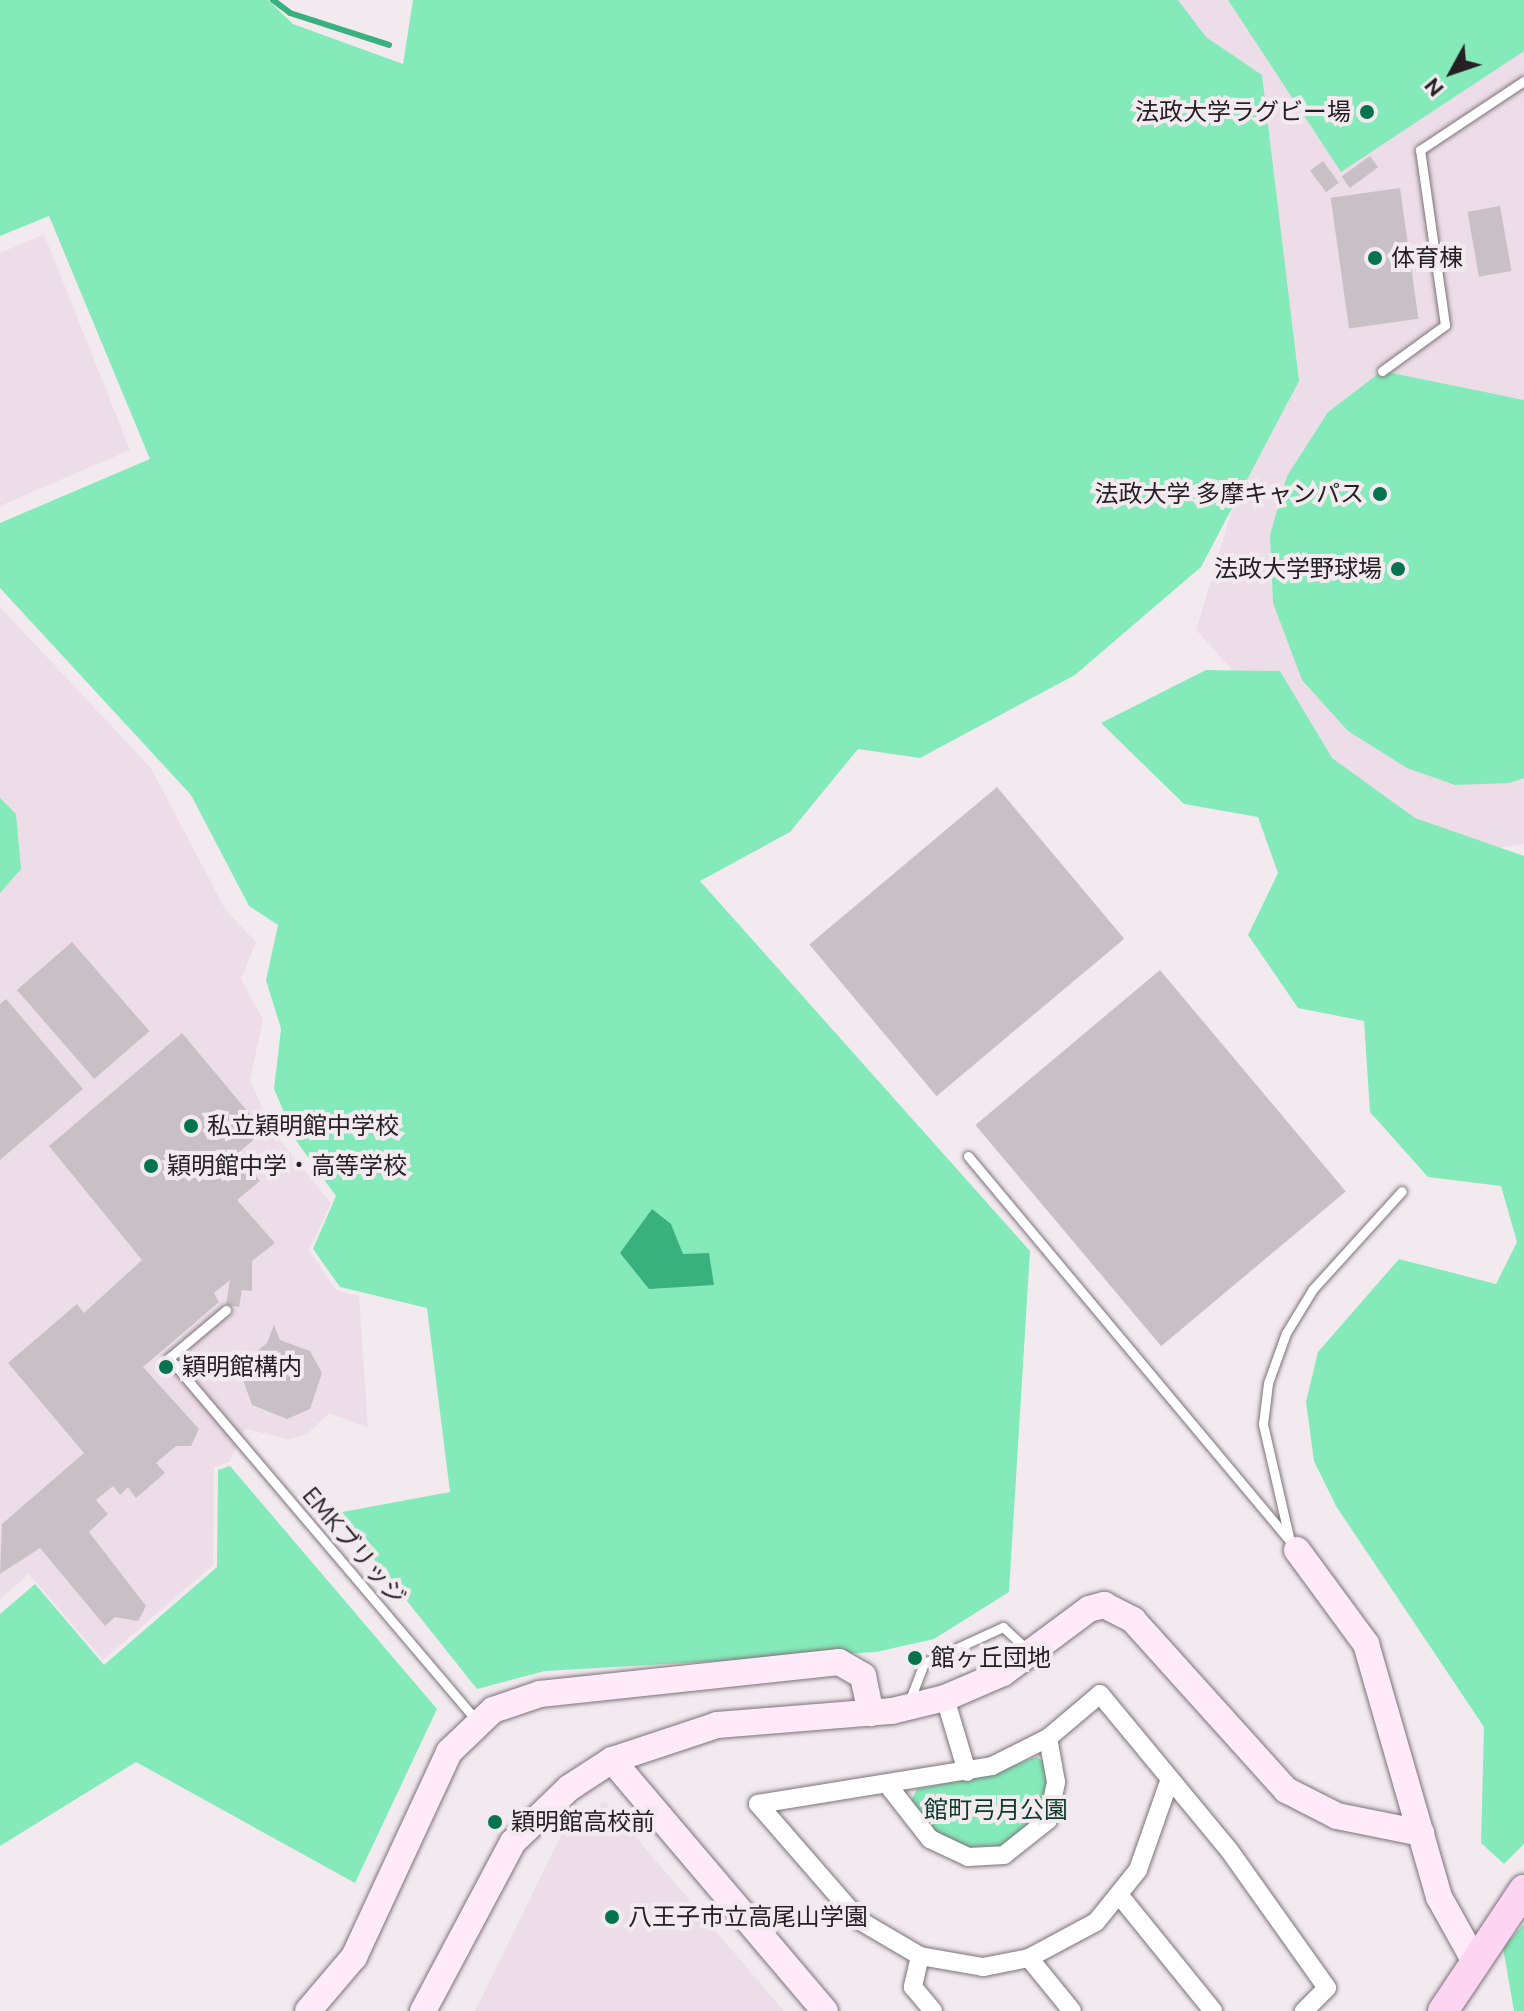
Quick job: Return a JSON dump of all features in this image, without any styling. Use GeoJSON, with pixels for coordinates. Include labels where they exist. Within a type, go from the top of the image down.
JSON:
{"type":"FeatureCollection","features":[{"type":"Feature","properties":{"kind":"main road"},"geometry":{"type":"LineString","coordinates":[[1442,2009],[1524,1890]]}},
{"type":"Feature","properties":{"kind":"street"},"geometry":{"type":"LineString","coordinates":[[1293,1545],[1366,1644],[1439,1897],[1474,1960]]}},
{"type":"Feature","properties":{"kind":"street"},"geometry":{"type":"LineString","coordinates":[[423,2011],[513,1842],[569,1788],[612,1760],[717,1725],[906,1709],[945,1698],[1032,1654],[1089,1609],[1120,1610],[1286,1790],[1337,1816],[1421,1833]]}},
{"type":"Feature","properties":{"kind":"street"},"geometry":{"type":"LineString","coordinates":[[308,2011],[354,1957],[441,1767],[470,1712],[540,1694],[839,1662],[863,1676],[871,1713]]}},
{"type":"Feature","properties":{"kind":"street"},"geometry":{"type":"LineString","coordinates":[[1170,1779],[1154,1836],[1120,1896],[1067,1942],[1029,1958],[983,1967],[920,1956],[859,1920],[758,1804],[967,1772],[1048,1738],[1100,1694],[1170,1779],[1327,1988],[1304,2011]]}},
{"type":"Feature","properties":{"kind":"street"},"geometry":{"type":"LineString","coordinates":[[945,1698],[967,1772]]}},
{"type":"Feature","properties":{"kind":"street"},"geometry":{"type":"LineString","coordinates":[[887,1784],[930,1839],[968,1857],[1004,1855],[1048,1820],[1056,1782],[1048,1738]]}},
{"type":"Feature","properties":{"kind":"street"},"geometry":{"type":"LineString","coordinates":[[612,1760],[825,2011]]}},
{"type":"Feature","properties":{"kind":"street"},"geometry":{"type":"LineString","coordinates":[[1120,1896],[1213,2011]]}},
{"type":"Feature","properties":{"kind":"street"},"geometry":{"type":"LineString","coordinates":[[920,1956],[913,1987],[933,2011]]}},
{"type":"Feature","properties":{"kind":"street"},"geometry":{"type":"LineString","coordinates":[[1029,1958],[1072,2011]]}},
{"type":"Feature","properties":{"kind":"lane"},"geometry":{"type":"LineString","coordinates":[[1382,371],[1445,325],[1420,150],[1524,81]]}},
{"type":"Feature","properties":{"kind":"lane"},"geometry":{"type":"LineString","coordinates":[[968,1156],[1293,1545]]}},
{"type":"Feature","properties":{"kind":"lane"},"geometry":{"type":"LineString","coordinates":[[1293,1545],[1263,1424],[1268,1383],[1286,1333],[1313,1289],[1402,1191]]}},
{"type":"Feature","properties":{"kind":"lane","name":"EMKブリッジ"},"geometry":{"type":"LineString","coordinates":[[226,1310],[169,1358],[470,1712]]}},
{"type":"Feature","properties":{"kind":"lane"},"geometry":{"type":"LineString","coordinates":[[906,1709],[924,1663],[1003,1627],[1032,1654]]}},
{"type":"Feature","properties":{"kind":"shaded area","name":"法政大学 多摩キャンパス"},"geometry":{"type":"Polygon","coordinates":[[[1147,0],[1524,0],[1524,844],[1406,862],[1196,630],[1277,358],[1147,0]]]}},
{"type":"Feature","properties":{"kind":"shaded area"},"geometry":{"type":"Polygon","coordinates":[[[44,234],[130,450],[0,506],[0,253],[44,234]]]}},
{"type":"Feature","properties":{"kind":"shaded area","name":"穎明館中学・高等学校"},"geometry":{"type":"Polygon","coordinates":[[[0,607],[151,768],[225,909],[256,942],[241,979],[263,1020],[250,1080],[272,1130],[331,1203],[309,1250],[336,1290],[359,1296],[368,1428],[330,1413],[305,1435],[288,1439],[245,1429],[229,1462],[214,1467],[213,1565],[103,1660],[29,1574],[0,1599],[0,607]]]}},
{"type":"Feature","properties":{"kind":"shaded area"},"geometry":{"type":"Polygon","coordinates":[[[652,1209],[671,1224],[683,1254],[709,1253],[714,1285],[649,1289],[620,1253],[652,1209]]]}},
{"type":"Feature","properties":{"kind":"shaded area","name":"八王子市立高尾山学園"},"geometry":{"type":"Polygon","coordinates":[[[605,1801],[784,2011],[475,2011],[567,1823],[605,1801]]]}},
{"type":"Feature","properties":{"kind":"green space"},"geometry":{"type":"Polygon","coordinates":[[[0,0],[268,0],[293,24],[403,64],[413,0],[1178,0],[1206,37],[1262,75],[1299,381],[1201,567],[1075,675],[920,758],[858,749],[790,832],[700,881],[1030,1251],[1009,1592],[934,1639],[876,1652],[545,1671],[477,1689],[337,1513],[450,1492],[427,1308],[340,1287],[313,1249],[336,1196],[297,1142],[274,1089],[281,1029],[266,980],[278,925],[249,906],[191,795],[0,588],[0,523],[150,459],[49,216],[0,236],[0,0]]]}},
{"type":"Feature","properties":{"kind":"green space","name":"法政大学ラグビー場"},"geometry":{"type":"Polygon","coordinates":[[[1228,0],[1524,0],[1524,51],[1341,172],[1228,0]]]}},
{"type":"Feature","properties":{"kind":"green space","name":"法政大学野球場"},"geometry":{"type":"Polygon","coordinates":[[[1382,371],[1524,400],[1524,778],[1509,783],[1455,785],[1407,768],[1348,731],[1302,680],[1273,603],[1270,535],[1287,476],[1328,412],[1382,371]]]}},
{"type":"Feature","properties":{"kind":"green space"},"geometry":{"type":"Polygon","coordinates":[[[1206,670],[1280,671],[1332,758],[1415,818],[1524,856],[1524,1844],[1504,1864],[1481,1843],[1484,1727],[1336,1506],[1314,1461],[1306,1402],[1318,1352],[1399,1259],[1496,1284],[1517,1242],[1501,1186],[1428,1177],[1370,1112],[1364,1021],[1298,1008],[1248,935],[1278,873],[1258,817],[1184,804],[1101,723],[1206,670]]]}},
{"type":"Feature","properties":{"kind":"green space"},"geometry":{"type":"Polygon","coordinates":[[[0,798],[16,814],[21,869],[0,893],[0,798]]]}},
{"type":"Feature","properties":{"kind":"green space"},"geometry":{"type":"Polygon","coordinates":[[[230,1466],[437,1709],[355,1883],[136,1762],[0,1846],[0,1614],[35,1584],[104,1665],[217,1567],[218,1470],[230,1466]]]}},
{"type":"Feature","properties":{"kind":"green space","name":"館町弓月公園"},"geometry":{"type":"Polygon","coordinates":[[[1036,1757],[1049,1764],[1042,1814],[1005,1846],[969,1847],[933,1833],[909,1805],[917,1789],[993,1774],[1036,1757]]]}},
{"type":"Feature","properties":{"kind":"green space"},"geometry":{"type":"Polygon","coordinates":[[[1524,1924],[1524,2011],[1514,2011],[1503,1948],[1524,1924]]]}},
{"type":"Feature","properties":{"kind":"building"},"geometry":{"type":"Polygon","coordinates":[[[1370,156],[1378,167],[1350,188],[1342,177],[1370,156]]]}},
{"type":"Feature","properties":{"kind":"building"},"geometry":{"type":"Polygon","coordinates":[[[1323,161],[1339,183],[1326,192],[1310,170],[1323,161]]]}},
{"type":"Feature","properties":{"kind":"building","name":"体育棟"},"geometry":{"type":"Polygon","coordinates":[[[1400,188],[1418,319],[1349,328],[1331,198],[1400,188]]]}},
{"type":"Feature","properties":{"kind":"building"},"geometry":{"type":"Polygon","coordinates":[[[1500,206],[1511,271],[1479,277],[1468,212],[1500,206]]]}},
{"type":"Feature","properties":{"kind":"building"},"geometry":{"type":"Polygon","coordinates":[[[997,787],[1124,939],[937,1096],[809,944],[997,787]]]}},
{"type":"Feature","properties":{"kind":"building"},"geometry":{"type":"Polygon","coordinates":[[[72,942],[149,1031],[94,1079],[17,990],[72,942]]]}},
{"type":"Feature","properties":{"kind":"building"},"geometry":{"type":"Polygon","coordinates":[[[1160,970],[1346,1191],[1161,1346],[975,1125],[1160,970]]]}},
{"type":"Feature","properties":{"kind":"building"},"geometry":{"type":"Polygon","coordinates":[[[6,999],[83,1089],[0,1160],[0,1004],[6,999]]]}},
{"type":"Feature","properties":{"kind":"building"},"geometry":{"type":"Polygon","coordinates":[[[182,1033],[264,1131],[218,1170],[228,1182],[247,1166],[260,1181],[237,1200],[275,1243],[252,1261],[252,1291],[242,1290],[239,1307],[226,1305],[230,1280],[214,1293],[219,1302],[143,1367],[199,1429],[191,1446],[176,1446],[156,1463],[165,1473],[136,1498],[128,1487],[120,1495],[113,1486],[96,1500],[108,1514],[89,1532],[146,1606],[138,1621],[115,1617],[105,1626],[40,1548],[0,1574],[2,1524],[84,1453],[8,1363],[77,1304],[84,1313],[142,1260],[49,1146],[182,1033]]]}},
{"type":"Feature","properties":{"kind":"building"},"geometry":{"type":"Polygon","coordinates":[[[274,1325],[280,1340],[310,1351],[322,1373],[310,1409],[287,1419],[252,1405],[243,1380],[252,1355],[267,1343],[274,1325]]]}},
{"type":"Feature","properties":{"kind":"waterway"},"geometry":{"type":"LineString","coordinates":[[273,0],[290,13],[389,45]]}},
{"type":"Feature","properties":{"kind":"place","name":"法政大学ラグビー場"},"geometry":{"type":"Point","coordinates":[1367,112]}},
{"type":"Feature","properties":{"kind":"place","name":"体育棟"},"geometry":{"type":"Point","coordinates":[1375,258]}},
{"type":"Feature","properties":{"kind":"place","name":"法政大学 多摩キャンパス"},"geometry":{"type":"Point","coordinates":[1380,494]}},
{"type":"Feature","properties":{"kind":"place","name":"法政大学野球場"},"geometry":{"type":"Point","coordinates":[1398,569]}},
{"type":"Feature","properties":{"kind":"place","name":"私立穎明館中学校"},"geometry":{"type":"Point","coordinates":[191,1126]}},
{"type":"Feature","properties":{"kind":"place","name":"穎明館中学・高等学校"},"geometry":{"type":"Point","coordinates":[151,1166]}},
{"type":"Feature","properties":{"kind":"place","name":"穎明館構内"},"geometry":{"type":"Point","coordinates":[166,1367]}},
{"type":"Feature","properties":{"kind":"place","name":"館ヶ丘団地"},"geometry":{"type":"Point","coordinates":[915,1658]}},
{"type":"Feature","properties":{"kind":"place","name":"穎明館高校前"},"geometry":{"type":"Point","coordinates":[495,1822]}},
{"type":"Feature","properties":{"kind":"place","name":"八王子市立高尾山学園"},"geometry":{"type":"Point","coordinates":[612,1917]}}]}
